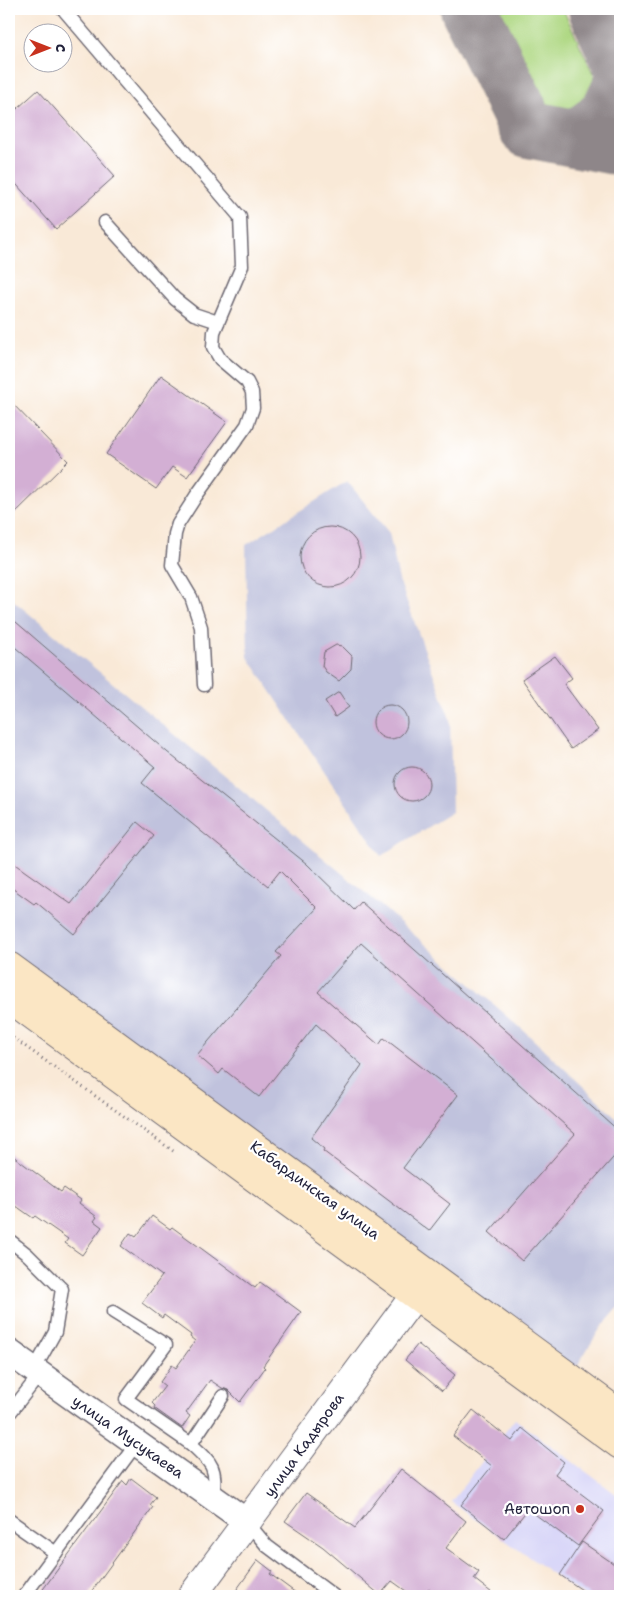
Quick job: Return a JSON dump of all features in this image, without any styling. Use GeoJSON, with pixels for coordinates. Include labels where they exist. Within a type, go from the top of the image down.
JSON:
{"type":"FeatureCollection","features":[{"type":"Feature","properties":{"kind":"main road","name":"Кабардинская улица"},"geometry":{"type":"LineString","coordinates":[[9,966],[423,1284],[620,1445]]}},
{"type":"Feature","properties":{"kind":"main road","name":"Кабардинская улица"},"geometry":{"type":"LineString","coordinates":[[9,998],[423,1284],[620,1414]]}},
{"type":"Feature","properties":{"kind":"street","name":"улица Кадырова"},"geometry":{"type":"LineString","coordinates":[[192,1596],[423,1284]]}},
{"type":"Feature","properties":{"kind":"street","name":"улица Мусукаева"},"geometry":{"type":"LineString","coordinates":[[9,1352],[247,1522]]}},
{"type":"Feature","properties":{"kind":"lane"},"geometry":{"type":"LineString","coordinates":[[63,9],[240,217],[242,266],[214,332],[213,347],[220,359],[246,382],[252,392],[253,408],[246,425],[178,524],[174,534],[172,564],[191,597],[201,627],[204,685]]}},
{"type":"Feature","properties":{"kind":"lane"},"geometry":{"type":"LineString","coordinates":[[105,222],[174,298],[194,314],[218,322]]}},
{"type":"Feature","properties":{"kind":"lane"},"geometry":{"type":"LineString","coordinates":[[9,1240],[28,1255],[62,1289],[55,1332],[37,1372],[9,1414]]}},
{"type":"Feature","properties":{"kind":"lane"},"geometry":{"type":"LineString","coordinates":[[113,1312],[166,1345],[126,1399],[191,1444],[212,1463],[216,1480],[213,1498]]}},
{"type":"Feature","properties":{"kind":"lane"},"geometry":{"type":"LineString","coordinates":[[191,1444],[223,1396]]}},
{"type":"Feature","properties":{"kind":"lane"},"geometry":{"type":"LineString","coordinates":[[24,1596],[137,1443]]}},
{"type":"Feature","properties":{"kind":"lane"},"geometry":{"type":"LineString","coordinates":[[9,1520],[56,1553]]}},
{"type":"Feature","properties":{"kind":"lane"},"geometry":{"type":"LineString","coordinates":[[247,1522],[267,1546],[334,1596]]}},
{"type":"Feature","properties":{"kind":"shaded area"},"geometry":{"type":"Polygon","coordinates":[[[347,481],[389,533],[399,580],[450,719],[452,812],[381,856],[248,657],[246,545],[347,481]]]}},
{"type":"Feature","properties":{"kind":"shaded area"},"geometry":{"type":"Polygon","coordinates":[[[9,597],[379,904],[522,1029],[620,1121],[620,1306],[600,1329],[570,1377],[9,966],[9,597]]]}},
{"type":"Feature","properties":{"kind":"shaded area"},"geometry":{"type":"Polygon","coordinates":[[[515,1419],[620,1497],[620,1596],[584,1596],[451,1502],[515,1419]]]}},
{"type":"Feature","properties":{"kind":"green space"},"geometry":{"type":"Polygon","coordinates":[[[496,9],[563,9],[606,101],[598,108],[583,114],[575,114],[541,104],[496,9]]]}},
{"type":"Feature","properties":{"kind":"building"},"geometry":{"type":"Polygon","coordinates":[[[38,90],[115,176],[56,229],[9,176],[9,116],[38,90]]]}},
{"type":"Feature","properties":{"kind":"building"},"geometry":{"type":"Polygon","coordinates":[[[161,375],[227,422],[187,477],[172,467],[156,489],[106,454],[161,375]]]}},
{"type":"Feature","properties":{"kind":"building"},"geometry":{"type":"Polygon","coordinates":[[[9,400],[68,461],[9,519],[9,400]]]}},
{"type":"Feature","properties":{"kind":"building"},"geometry":{"type":"Polygon","coordinates":[[[324,527],[336,527],[347,532],[355,540],[360,551],[358,569],[347,582],[336,587],[324,587],[313,582],[305,574],[300,563],[300,551],[305,540],[313,532],[324,527]]]}},
{"type":"Feature","properties":{"kind":"building"},"geometry":{"type":"Polygon","coordinates":[[[9,616],[167,752],[307,864],[354,910],[361,902],[620,1132],[620,1150],[522,1261],[489,1232],[575,1134],[361,943],[318,992],[379,1045],[384,1038],[458,1095],[403,1168],[450,1204],[429,1231],[323,1151],[324,1149],[311,1138],[362,1065],[316,1024],[259,1097],[223,1069],[219,1074],[197,1055],[281,956],[276,952],[317,908],[280,871],[268,886],[142,783],[155,767],[9,642],[9,616]]]}},
{"type":"Feature","properties":{"kind":"building"},"geometry":{"type":"Polygon","coordinates":[[[336,645],[342,646],[352,656],[351,669],[339,681],[326,672],[322,666],[324,652],[336,645]]]}},
{"type":"Feature","properties":{"kind":"building"},"geometry":{"type":"Polygon","coordinates":[[[555,656],[572,678],[564,684],[598,730],[571,749],[522,679],[555,656]]]}},
{"type":"Feature","properties":{"kind":"building"},"geometry":{"type":"Polygon","coordinates":[[[339,692],[349,707],[335,717],[325,701],[339,692]]]}},
{"type":"Feature","properties":{"kind":"building"},"geometry":{"type":"Polygon","coordinates":[[[390,705],[397,706],[402,710],[406,715],[406,729],[402,734],[397,738],[390,739],[383,738],[378,734],[374,729],[373,722],[374,715],[378,710],[383,706],[390,705]]]}},
{"type":"Feature","properties":{"kind":"building"},"geometry":{"type":"Polygon","coordinates":[[[412,767],[419,768],[424,772],[428,777],[428,791],[424,796],[419,800],[412,801],[405,800],[400,796],[396,791],[395,784],[396,777],[400,772],[405,768],[412,767]]]}},
{"type":"Feature","properties":{"kind":"building"},"geometry":{"type":"Polygon","coordinates":[[[137,822],[154,836],[74,934],[36,902],[34,904],[9,886],[9,860],[71,904],[137,822]]]}},
{"type":"Feature","properties":{"kind":"building"},"geometry":{"type":"Polygon","coordinates":[[[9,1153],[61,1192],[64,1188],[81,1200],[79,1203],[97,1217],[94,1221],[102,1227],[82,1255],[65,1243],[68,1239],[9,1201],[9,1153]]]}},
{"type":"Feature","properties":{"kind":"building"},"geometry":{"type":"Polygon","coordinates":[[[152,1216],[170,1229],[172,1227],[255,1288],[260,1282],[301,1312],[263,1366],[265,1368],[240,1402],[228,1390],[210,1380],[186,1413],[190,1416],[182,1428],[154,1408],[155,1406],[152,1403],[165,1386],[160,1382],[172,1365],[176,1368],[195,1341],[190,1337],[191,1335],[164,1315],[162,1318],[142,1303],[162,1276],[121,1246],[130,1233],[136,1237],[152,1216]]]}},
{"type":"Feature","properties":{"kind":"building"},"geometry":{"type":"Polygon","coordinates":[[[418,1344],[455,1375],[442,1391],[405,1360],[418,1344]]]}},
{"type":"Feature","properties":{"kind":"building"},"geometry":{"type":"Polygon","coordinates":[[[473,1410],[512,1441],[522,1428],[564,1462],[555,1474],[604,1511],[578,1546],[528,1509],[504,1539],[461,1505],[492,1466],[453,1436],[473,1410]]]}},
{"type":"Feature","properties":{"kind":"building"},"geometry":{"type":"Polygon","coordinates":[[[401,1469],[466,1521],[446,1548],[479,1572],[474,1579],[496,1596],[439,1596],[429,1589],[423,1596],[413,1596],[392,1581],[380,1595],[323,1547],[285,1521],[306,1493],[355,1528],[401,1469]]]}},
{"type":"Feature","properties":{"kind":"building"},"geometry":{"type":"Polygon","coordinates":[[[131,1478],[156,1497],[150,1505],[153,1507],[88,1596],[38,1596],[123,1481],[127,1485],[131,1478]]]}},
{"type":"Feature","properties":{"kind":"building"},"geometry":{"type":"Polygon","coordinates":[[[582,1542],[620,1568],[620,1596],[591,1596],[560,1575],[582,1542]]]}},
{"type":"Feature","properties":{"kind":"building"},"geometry":{"type":"Polygon","coordinates":[[[258,1560],[272,1571],[270,1574],[300,1596],[232,1596],[258,1560]]]}},
{"type":"Feature","properties":{"kind":"taxiway"},"geometry":{"type":"LineString","coordinates":[[469,9],[528,129],[620,147]]}},
{"type":"Feature","properties":{"kind":"taxiway"},"geometry":{"type":"LineString","coordinates":[[597,9],[620,60]]}},
{"type":"Feature","properties":{"kind":"taxiway"},"geometry":{"type":"LineString","coordinates":[[576,138],[603,118],[612,107],[620,90]]}},
{"type":"Feature","properties":{"kind":"place","name":"Автошоп"},"geometry":{"type":"Point","coordinates":[580,1509]}}]}
